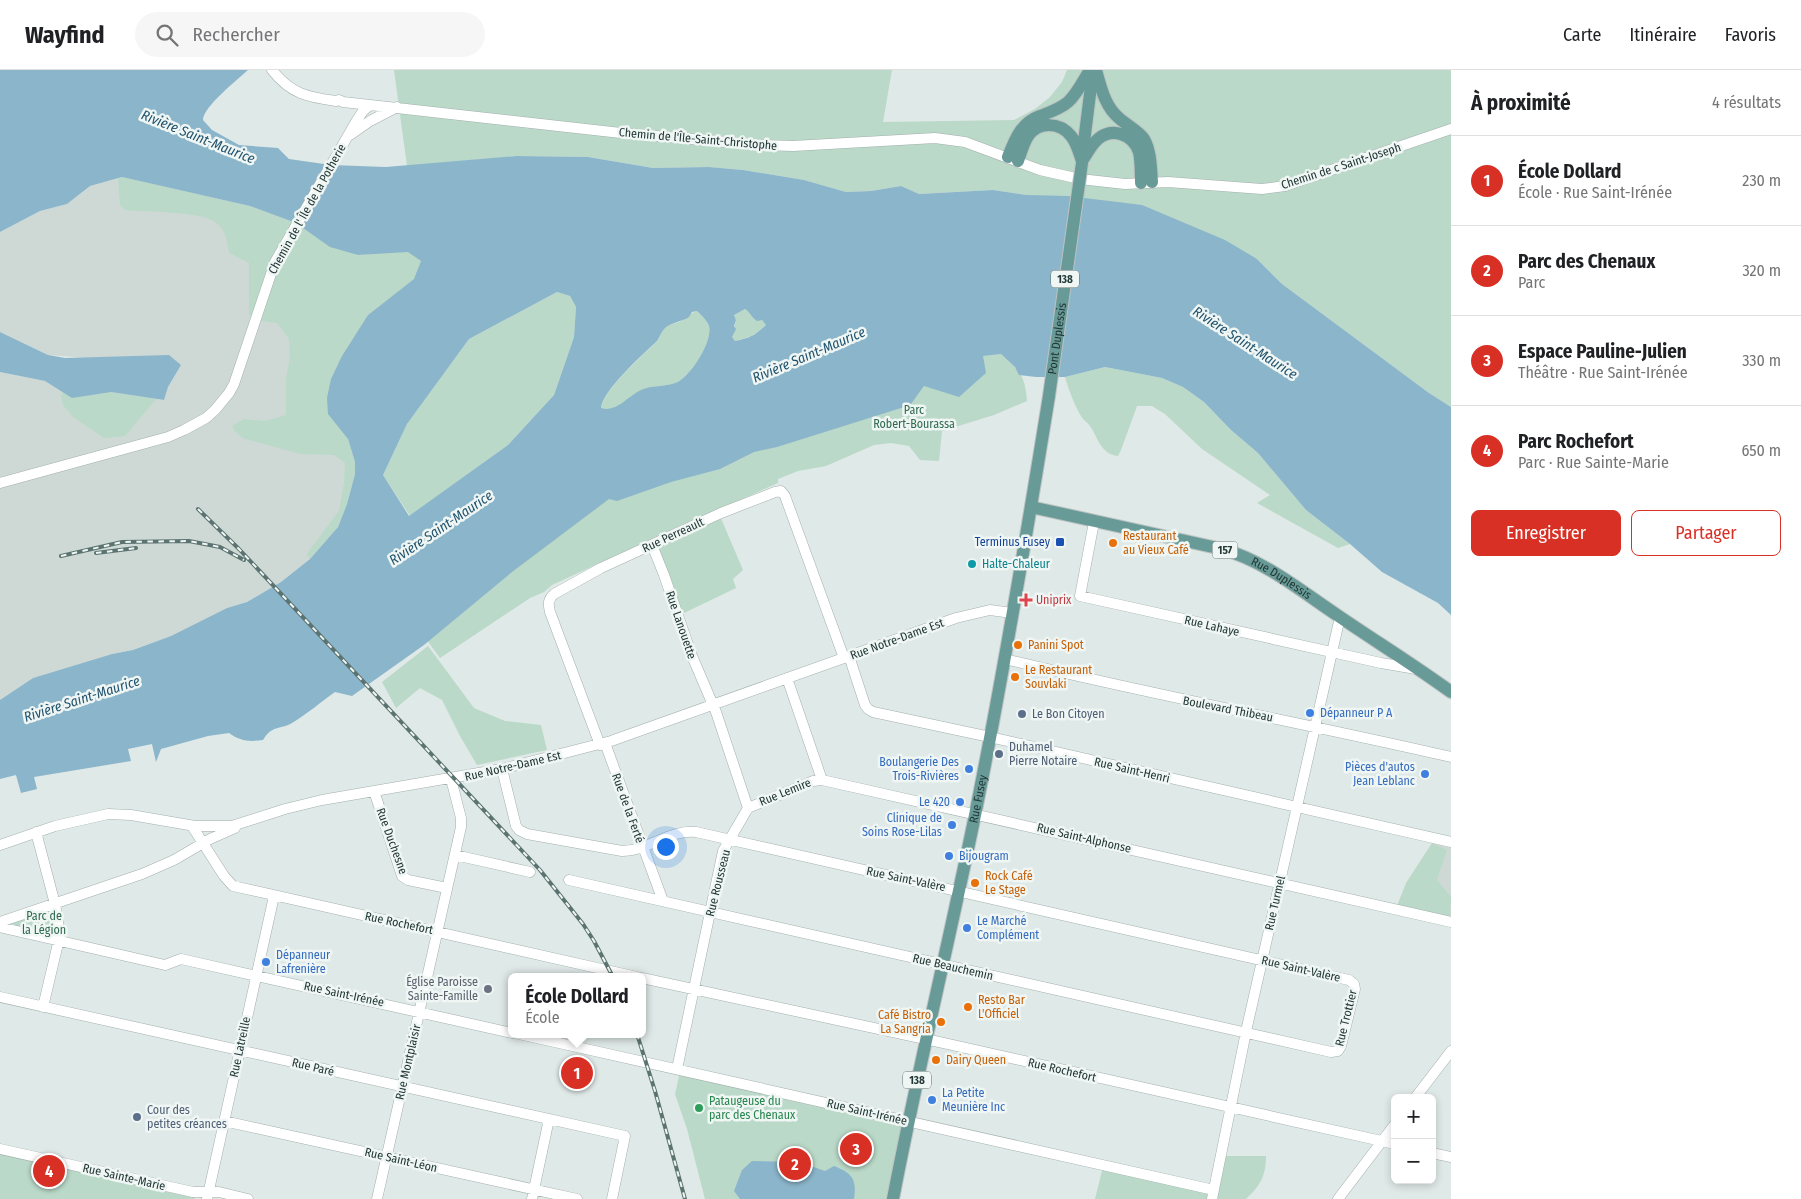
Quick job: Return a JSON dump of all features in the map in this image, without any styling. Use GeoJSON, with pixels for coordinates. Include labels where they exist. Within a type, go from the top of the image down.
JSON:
{"type":"FeatureCollection","features":[{"type":"Feature","properties":{"kind":"main road"},"geometry":{"type":"LineString","coordinates":[[1013,159],[1016,137],[1025,124],[1056,110],[1068,102],[1093,70],[1111,109],[1145,141],[1149,156],[1147,182]]}},
{"type":"Feature","properties":{"kind":"main road","name":"138"},"geometry":{"type":"LineString","coordinates":[[1082,162],[1093,70]]}},
{"type":"Feature","properties":{"kind":"main road"},"geometry":{"type":"LineString","coordinates":[[1013,159],[1029,135],[1037,128],[1048,124],[1062,128],[1070,135],[1082,162]]}},
{"type":"Feature","properties":{"kind":"main road"},"geometry":{"type":"LineString","coordinates":[[1082,162],[1096,141],[1101,137],[1112,133],[1123,134],[1133,141],[1138,150],[1147,182]]}},
{"type":"Feature","properties":{"kind":"main road","name":"Pont Duplessis"},"geometry":{"type":"LineString","coordinates":[[1048,396],[1082,162]]}},
{"type":"Feature","properties":{"kind":"main road","name":"Rue Fusey"},"geometry":{"type":"LineString","coordinates":[[895,1199],[925,1039],[975,814],[1006,659],[1048,396]]}},
{"type":"Feature","properties":{"kind":"main road","name":"Rue Duplessis"},"geometry":{"type":"LineString","coordinates":[[1031,507],[1240,554],[1282,578],[1451,692]]}},
{"type":"Feature","properties":{"kind":"street","name":"Chemin de l'Île-Saint-Christophe"},"geometry":{"type":"LineString","coordinates":[[272,70],[283,83],[303,95],[343,102],[621,133],[761,145],[793,146],[935,138],[965,142],[1051,173],[1080,179]]}},
{"type":"Feature","properties":{"kind":"street","name":"Chemin de l' Île de la Potherie"},"geometry":{"type":"LineString","coordinates":[[0,483],[168,437],[206,418],[222,402],[234,384],[271,270],[363,111],[370,105]]}},
{"type":"Feature","properties":{"kind":"street"},"geometry":{"type":"LineString","coordinates":[[348,137],[374,119],[397,107]]}},
{"type":"Feature","properties":{"kind":"street","name":"Chemin de c Saint-Joseph"},"geometry":{"type":"LineString","coordinates":[[1080,179],[1120,184],[1168,182],[1256,189],[1273,188],[1299,181],[1451,129]]}},
{"type":"Feature","properties":{"kind":"street","name":"Rue Perreault"},"geometry":{"type":"LineString","coordinates":[[602,744],[550,612],[549,601],[554,594],[594,571],[726,510],[775,492],[781,491],[785,496],[846,657]]}},
{"type":"Feature","properties":{"kind":"street","name":"Rue Lahaye"},"geometry":{"type":"LineString","coordinates":[[1094,522],[1080,596],[1419,670]]}},
{"type":"Feature","properties":{"kind":"street","name":"Rue Lanouette"},"geometry":{"type":"LineString","coordinates":[[652,545],[692,656],[712,705]]}},
{"type":"Feature","properties":{"kind":"street","name":"Rue Notre-Dame Est"},"geometry":{"type":"LineString","coordinates":[[0,845],[81,819],[114,814],[137,816],[192,826],[223,827],[245,823],[285,809],[374,791],[502,770],[602,744],[963,615],[990,610],[1012,613]]}},
{"type":"Feature","properties":{"kind":"street","name":"Rue Turmel"},"geometry":{"type":"LineString","coordinates":[[1213,1195],[1246,1033],[1340,617]]}},
{"type":"Feature","properties":{"kind":"street","name":"Rue Saint-Henri"},"geometry":{"type":"LineString","coordinates":[[846,657],[865,705],[869,710],[1451,842]]}},
{"type":"Feature","properties":{"kind":"street","name":"Boulevard Thibeau"},"geometry":{"type":"LineString","coordinates":[[1006,659],[1174,698],[1315,727],[1451,758]]}},
{"type":"Feature","properties":{"kind":"street"},"geometry":{"type":"LineString","coordinates":[[787,678],[822,780]]}},
{"type":"Feature","properties":{"kind":"street"},"geometry":{"type":"LineString","coordinates":[[712,705],[748,808]]}},
{"type":"Feature","properties":{"kind":"street","name":"Rue de la Ferté"},"geometry":{"type":"LineString","coordinates":[[602,744],[663,901]]}},
{"type":"Feature","properties":{"kind":"street","name":"Rue Saint-Valère"},"geometry":{"type":"LineString","coordinates":[[502,770],[515,822],[522,832],[616,851],[627,851],[642,847],[687,832],[958,890],[1348,980],[1354,984]]}},
{"type":"Feature","properties":{"kind":"street","name":"Rue Montplaisir"},"geometry":{"type":"LineString","coordinates":[[377,1199],[461,821],[451,779]]}},
{"type":"Feature","properties":{"kind":"street","name":"Rue Lemire"},"geometry":{"type":"LineString","coordinates":[[748,808],[813,781],[822,780]]}},
{"type":"Feature","properties":{"kind":"street","name":"Rue Saint-Alphonse"},"geometry":{"type":"LineString","coordinates":[[822,780],[1451,922]]}},
{"type":"Feature","properties":{"kind":"street","name":"Rue Duchesne"},"geometry":{"type":"LineString","coordinates":[[374,791],[402,876],[408,880],[447,888]]}},
{"type":"Feature","properties":{"kind":"street","name":"Rue Rousseau"},"geometry":{"type":"LineString","coordinates":[[677,1069],[723,851],[748,808]]}},
{"type":"Feature","properties":{"kind":"street"},"geometry":{"type":"LineString","coordinates":[[0,922],[147,872],[245,823]]}},
{"type":"Feature","properties":{"kind":"street","name":"Rue Rochefort"},"geometry":{"type":"LineString","coordinates":[[192,826],[230,884],[236,887],[619,973]]}},
{"type":"Feature","properties":{"kind":"street"},"geometry":{"type":"LineString","coordinates":[[36,832],[55,904],[60,932],[60,941],[43,1007]]}},
{"type":"Feature","properties":{"kind":"street"},"geometry":{"type":"LineString","coordinates":[[454,855],[530,872]]}},
{"type":"Feature","properties":{"kind":"street","name":"Rue Beauchemin"},"geometry":{"type":"LineString","coordinates":[[569,880],[1331,1052],[1338,1051]]}},
{"type":"Feature","properties":{"kind":"street","name":"Rue Latreille"},"geometry":{"type":"LineString","coordinates":[[208,1196],[274,896]]}},
{"type":"Feature","properties":{"kind":"street","name":"Rue Saint-Irénée"},"geometry":{"type":"LineString","coordinates":[[0,927],[165,965],[181,958],[508,1031]]}},
{"type":"Feature","properties":{"kind":"street","name":"Rue Rochefort"},"geometry":{"type":"LineString","coordinates":[[646,979],[1391,1143]]}},
{"type":"Feature","properties":{"kind":"street","name":"Rue Trottier"},"geometry":{"type":"LineString","coordinates":[[1338,1051],[1341,1046],[1354,992],[1354,984]]}},
{"type":"Feature","properties":{"kind":"street","name":"Rue Paré"},"geometry":{"type":"LineString","coordinates":[[0,997],[625,1136],[612,1199]]}},
{"type":"Feature","properties":{"kind":"street","name":"Rue Saint-Irénée"},"geometry":{"type":"LineString","coordinates":[[537,1038],[908,1122],[1213,1195]]}},
{"type":"Feature","properties":{"kind":"street"},"geometry":{"type":"LineString","coordinates":[[1418,1094],[1451,1051]]}},
{"type":"Feature","properties":{"kind":"street"},"geometry":{"type":"LineString","coordinates":[[533,1194],[549,1119]]}},
{"type":"Feature","properties":{"kind":"street","name":"Rue Saint-Léon"},"geometry":{"type":"LineString","coordinates":[[224,1120],[386,1157],[533,1194],[578,1199]]}},
{"type":"Feature","properties":{"kind":"street"},"geometry":{"type":"LineString","coordinates":[[1338,1199],[1391,1129]]}},
{"type":"Feature","properties":{"kind":"street","name":"Rue Sainte-Marie"},"geometry":{"type":"LineString","coordinates":[[0,1149],[208,1196],[219,1192],[248,1199]]}},
{"type":"Feature","properties":{"kind":"street"},"geometry":{"type":"LineString","coordinates":[[1436,1153],[1451,1157]]}},
{"type":"Feature","properties":{"kind":"shaded area"},"geometry":{"type":"Polygon","coordinates":[[[122,177],[250,206],[348,439],[347,504],[310,559],[281,582],[247,602],[227,608],[171,636],[133,650],[112,654],[33,678],[0,700],[0,372],[45,381],[64,392],[111,392],[164,400],[168,387],[181,365],[48,355],[0,332],[0,232],[40,211],[67,204],[90,186],[122,177]]]}},
{"type":"Feature","properties":{"kind":"shaded area"},"geometry":{"type":"Polygon","coordinates":[[[1432,843],[1451,847],[1451,918],[1413,909],[1432,843]]]}},
{"type":"Feature","properties":{"kind":"green space"},"geometry":{"type":"Polygon","coordinates":[[[394,70],[892,70],[883,122],[1014,120],[1035,109],[1050,97],[1062,82],[1067,70],[1451,70],[1451,407],[1429,393],[1282,284],[1257,259],[1027,195],[993,190],[919,194],[901,186],[871,191],[846,192],[804,180],[743,170],[709,167],[653,168],[588,157],[517,156],[407,166],[394,70]]]}},
{"type":"Feature","properties":{"kind":"green space"},"geometry":{"type":"Polygon","coordinates":[[[122,177],[250,206],[296,223],[357,255],[408,251],[421,261],[415,279],[368,315],[328,413],[348,439],[355,462],[355,474],[347,504],[338,527],[310,559],[307,555],[308,552],[339,511],[345,463],[334,455],[300,454],[242,438],[232,426],[244,419],[265,421],[286,415],[286,379],[290,357],[289,339],[277,323],[254,320],[249,314],[249,263],[229,253],[225,236],[219,225],[207,218],[197,216],[125,210],[120,205],[118,179],[122,177]]]}},
{"type":"Feature","properties":{"kind":"green space"},"geometry":{"type":"Polygon","coordinates":[[[557,292],[570,296],[576,307],[574,337],[554,395],[508,445],[410,516],[383,475],[407,424],[469,339],[557,292]]]}},
{"type":"Feature","properties":{"kind":"green space"},"geometry":{"type":"Polygon","coordinates":[[[745,309],[755,319],[762,320],[766,325],[752,336],[735,341],[732,337],[736,320],[734,315],[745,309]]]}},
{"type":"Feature","properties":{"kind":"green space"},"geometry":{"type":"Polygon","coordinates":[[[697,311],[708,324],[709,333],[704,349],[687,374],[675,383],[652,387],[611,409],[601,409],[603,401],[609,392],[658,340],[663,329],[697,311]]]}},
{"type":"Feature","properties":{"kind":"green space","name":"Parc Robert-Bourassa"},"geometry":{"type":"Polygon","coordinates":[[[1001,354],[1013,365],[1023,379],[1027,401],[994,415],[942,431],[939,461],[920,460],[909,446],[891,443],[874,445],[826,466],[798,471],[778,479],[778,483],[552,585],[440,658],[426,639],[606,496],[982,356],[1001,354]]]}},
{"type":"Feature","properties":{"kind":"green space"},"geometry":{"type":"Polygon","coordinates":[[[1105,367],[1162,378],[1183,387],[1204,402],[1231,430],[1258,453],[1306,510],[1350,544],[1338,548],[1257,503],[1270,495],[1202,449],[1165,414],[1152,406],[1137,406],[1118,456],[1107,452],[1103,449],[1090,425],[1078,411],[1065,377],[1105,367]]]}},
{"type":"Feature","properties":{"kind":"green space"},"geometry":{"type":"Polygon","coordinates":[[[64,392],[72,398],[111,392],[156,399],[125,436],[104,438],[73,417],[63,405],[61,395],[64,392]]]}},
{"type":"Feature","properties":{"kind":"green space"},"geometry":{"type":"Polygon","coordinates":[[[720,516],[743,570],[733,579],[736,588],[682,614],[654,543],[720,516]]]}},
{"type":"Feature","properties":{"kind":"green space"},"geometry":{"type":"Polygon","coordinates":[[[428,646],[474,708],[505,721],[541,725],[547,750],[477,765],[442,700],[420,688],[396,708],[382,682],[428,646]]]}},
{"type":"Feature","properties":{"kind":"green space"},"geometry":{"type":"Polygon","coordinates":[[[1432,843],[1447,850],[1437,880],[1451,897],[1450,918],[1397,906],[1406,883],[1432,843]]]}},
{"type":"Feature","properties":{"kind":"green space","name":"Parc de la Légion"},"geometry":{"type":"Polygon","coordinates":[[[55,904],[60,937],[0,927],[55,904]]]}},
{"type":"Feature","properties":{"kind":"green space"},"geometry":{"type":"Polygon","coordinates":[[[680,1072],[903,1122],[888,1199],[705,1199],[687,1129],[675,1094],[680,1072]]]}},
{"type":"Feature","properties":{"kind":"green space"},"geometry":{"type":"Polygon","coordinates":[[[0,1150],[196,1192],[194,1199],[0,1199],[0,1150]]]}},
{"type":"Feature","properties":{"kind":"green space"},"geometry":{"type":"Polygon","coordinates":[[[1221,1156],[1266,1156],[1265,1169],[1261,1180],[1246,1199],[1095,1199],[1104,1163],[1214,1187],[1221,1156]]]}},
{"type":"Feature","properties":{"kind":"water","name":"Rivière Saint-Maurice"},"geometry":{"type":"Polygon","coordinates":[[[0,70],[248,70],[214,101],[208,108],[203,120],[212,130],[239,145],[278,148],[289,159],[331,165],[386,167],[517,156],[588,157],[653,168],[709,167],[743,170],[804,180],[846,192],[871,191],[901,186],[919,194],[993,190],[1027,195],[1068,196],[1142,205],[1225,240],[1257,259],[1282,284],[1429,393],[1451,407],[1451,615],[1438,603],[1382,572],[1306,510],[1258,453],[1231,430],[1204,402],[1183,387],[1162,378],[1105,367],[1065,377],[1019,375],[1015,367],[1001,354],[983,356],[986,373],[959,397],[924,386],[908,408],[901,408],[777,447],[754,452],[720,469],[671,482],[617,501],[609,499],[512,572],[424,645],[352,696],[335,692],[292,723],[270,732],[263,740],[245,740],[229,733],[208,736],[161,749],[156,762],[152,744],[128,749],[131,761],[34,777],[37,789],[21,793],[16,775],[0,779],[0,700],[33,678],[112,654],[133,650],[171,636],[227,608],[247,602],[281,582],[310,559],[338,527],[347,504],[355,474],[355,462],[348,439],[328,414],[327,398],[331,379],[342,356],[368,315],[414,279],[421,261],[408,252],[358,255],[330,247],[296,223],[250,206],[122,177],[90,186],[67,204],[40,211],[0,232],[0,70]],[[557,292],[469,339],[407,424],[383,475],[409,516],[508,445],[554,395],[574,337],[576,307],[570,296],[557,292]],[[745,309],[734,315],[736,320],[734,326],[736,329],[732,337],[735,341],[752,336],[766,325],[762,320],[755,320],[745,309]],[[697,311],[692,312],[689,317],[670,325],[662,331],[657,341],[608,392],[601,408],[612,408],[641,390],[675,383],[687,374],[704,349],[709,333],[709,326],[705,320],[697,311]]]}},
{"type":"Feature","properties":{"kind":"water"},"geometry":{"type":"Polygon","coordinates":[[[0,332],[48,355],[65,358],[169,355],[181,365],[168,387],[164,400],[111,392],[72,398],[45,381],[0,372],[0,332]]]}},
{"type":"Feature","properties":{"kind":"water"},"geometry":{"type":"Polygon","coordinates":[[[752,1161],[799,1162],[825,1171],[834,1166],[845,1171],[852,1178],[855,1186],[854,1199],[740,1199],[734,1191],[742,1170],[752,1161]]]}},
{"type":"Feature","properties":{"kind":"railway"},"geometry":{"type":"LineString","coordinates":[[198,509],[239,549],[540,870],[583,924],[611,973]]}},
{"type":"Feature","properties":{"kind":"railway"},"geometry":{"type":"LineString","coordinates":[[61,556],[122,542],[189,541],[220,547],[244,560]]}},
{"type":"Feature","properties":{"kind":"railway"},"geometry":{"type":"LineString","coordinates":[[96,553],[136,548]]}},
{"type":"Feature","properties":{"kind":"railway"},"geometry":{"type":"LineString","coordinates":[[638,1038],[685,1199]]}},
{"type":"Feature","properties":{"kind":"place","name":"Terminus Fusey"},"geometry":{"type":"Point","coordinates":[1060,542]}},
{"type":"Feature","properties":{"kind":"place","name":"Restaurant au Vieux Café"},"geometry":{"type":"Point","coordinates":[1113,543]}},
{"type":"Feature","properties":{"kind":"place","name":"Halte-Chaleur"},"geometry":{"type":"Point","coordinates":[972,564]}},
{"type":"Feature","properties":{"kind":"place","name":"Uniprix"},"geometry":{"type":"Point","coordinates":[1026,600]}},
{"type":"Feature","properties":{"kind":"place","name":"Panini Spot"},"geometry":{"type":"Point","coordinates":[1018,645]}},
{"type":"Feature","properties":{"kind":"place","name":"Le Restaurant Souvlaki"},"geometry":{"type":"Point","coordinates":[1015,677]}},
{"type":"Feature","properties":{"kind":"place","name":"Dépanneur P A"},"geometry":{"type":"Point","coordinates":[1310,713]}},
{"type":"Feature","properties":{"kind":"place","name":"Le Bon Citoyen"},"geometry":{"type":"Point","coordinates":[1022,714]}},
{"type":"Feature","properties":{"kind":"place","name":"Duhamel Pierre Notaire"},"geometry":{"type":"Point","coordinates":[999,754]}},
{"type":"Feature","properties":{"kind":"place","name":"Boulangerie Des Trois-Rivières"},"geometry":{"type":"Point","coordinates":[969,769]}},
{"type":"Feature","properties":{"kind":"place","name":"Pièces d'autos Jean Leblanc"},"geometry":{"type":"Point","coordinates":[1425,774]}},
{"type":"Feature","properties":{"kind":"place","name":"Le 420"},"geometry":{"type":"Point","coordinates":[960,802]}},
{"type":"Feature","properties":{"kind":"place","name":"Clinique de Soins Rose-Lilas"},"geometry":{"type":"Point","coordinates":[952,825]}},
{"type":"Feature","properties":{"kind":"place","name":"Bijougram"},"geometry":{"type":"Point","coordinates":[949,856]}},
{"type":"Feature","properties":{"kind":"place","name":"Rock Café Le Stage"},"geometry":{"type":"Point","coordinates":[975,883]}},
{"type":"Feature","properties":{"kind":"place","name":"Le Marché Complément"},"geometry":{"type":"Point","coordinates":[967,928]}},
{"type":"Feature","properties":{"kind":"place","name":"Dépanneur Lafrenière"},"geometry":{"type":"Point","coordinates":[266,962]}},
{"type":"Feature","properties":{"kind":"place","name":"Église Paroisse Sainte-Famille"},"geometry":{"type":"Point","coordinates":[488,989]}},
{"type":"Feature","properties":{"kind":"place","name":"Resto Bar L'Officiel"},"geometry":{"type":"Point","coordinates":[968,1007]}},
{"type":"Feature","properties":{"kind":"place","name":"Café Bistro La Sangria"},"geometry":{"type":"Point","coordinates":[941,1022]}},
{"type":"Feature","properties":{"kind":"place","name":"Dairy Queen"},"geometry":{"type":"Point","coordinates":[936,1060]}},
{"type":"Feature","properties":{"kind":"place","name":"École Dollard"},"geometry":{"type":"Point","coordinates":[577,1073]}},
{"type":"Feature","properties":{"kind":"place","name":"La Petite Meunière Inc"},"geometry":{"type":"Point","coordinates":[932,1100]}},
{"type":"Feature","properties":{"kind":"place","name":"Pataugeuse du parc des Chenaux"},"geometry":{"type":"Point","coordinates":[699,1108]}},
{"type":"Feature","properties":{"kind":"place","name":"Cour des petites créances"},"geometry":{"type":"Point","coordinates":[137,1117]}},
{"type":"Feature","properties":{"kind":"place","name":"Espace Pauline-Julien"},"geometry":{"type":"Point","coordinates":[856,1149]}},
{"type":"Feature","properties":{"kind":"place","name":"Parc des Chenaux"},"geometry":{"type":"Point","coordinates":[795,1164]}},
{"type":"Feature","properties":{"kind":"place","name":"Parc Rochefort"},"geometry":{"type":"Point","coordinates":[49,1171]}}]}
